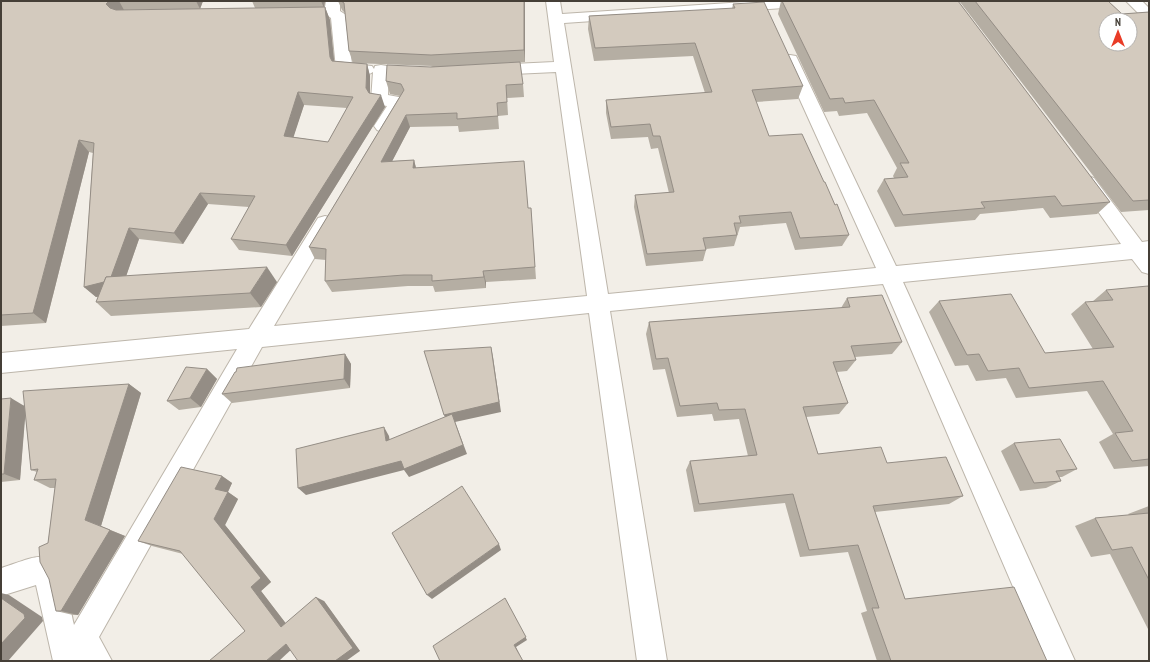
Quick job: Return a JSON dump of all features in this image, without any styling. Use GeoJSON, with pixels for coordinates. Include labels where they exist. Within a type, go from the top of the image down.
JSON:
{"type":"FeatureCollection","features":[{"type":"Feature","properties":{"kind":"street"},"geometry":{"type":"LineString","coordinates":[[553,1],[652,661]]}},
{"type":"Feature","properties":{"kind":"street"},"geometry":{"type":"LineString","coordinates":[[556,19],[764,3],[827,1]]}},
{"type":"Feature","properties":{"kind":"street"},"geometry":{"type":"LineString","coordinates":[[1133,1],[1149,16]]}},
{"type":"Feature","properties":{"kind":"street"},"geometry":{"type":"LineString","coordinates":[[764,3],[890,274],[1060,661]]}},
{"type":"Feature","properties":{"kind":"street"},"geometry":{"type":"LineString","coordinates":[[327,9],[338,15],[341,31],[344,69],[388,71],[379,100],[398,102],[374,143]]}},
{"type":"Feature","properties":{"kind":"street"},"geometry":{"type":"LineString","coordinates":[[473,71],[563,67]]}},
{"type":"Feature","properties":{"kind":"street"},"geometry":{"type":"LineString","coordinates":[[1075,167],[1145,255]]}},
{"type":"Feature","properties":{"kind":"street"},"geometry":{"type":"LineString","coordinates":[[84,653],[255,338],[337,203]]}},
{"type":"Feature","properties":{"kind":"street"},"geometry":{"type":"LineString","coordinates":[[1,363],[890,274],[1145,255]]}},
{"type":"Feature","properties":{"kind":"street"},"geometry":{"type":"LineString","coordinates":[[1,582],[39,570],[48,577],[68,661]]}},
{"type":"Feature","properties":{"kind":"building"},"geometry":{"type":"Polygon","coordinates":[[[1,1],[109,1],[106,4],[110,8],[116,10],[325,7],[330,57],[332,61],[367,64],[366,88],[369,93],[381,95],[286,245],[231,239],[255,196],[200,193],[174,233],[129,228],[111,277],[106,277],[104,282],[84,287],[94,143],[79,140],[33,313],[1,315],[1,1]],[[298,92],[284,136],[328,142],[353,97],[298,92]]]}},
{"type":"Feature","properties":{"kind":"building"},"geometry":{"type":"Polygon","coordinates":[[[341,1],[524,1],[524,50],[431,55],[349,51],[344,3],[341,1]]]}},
{"type":"Feature","properties":{"kind":"building"},"geometry":{"type":"Polygon","coordinates":[[[782,1],[958,1],[1110,202],[1062,206],[1055,196],[981,202],[985,208],[903,215],[884,179],[908,177],[900,163],[909,163],[874,100],[845,103],[843,98],[830,99],[782,1]]]}},
{"type":"Feature","properties":{"kind":"building"},"geometry":{"type":"Polygon","coordinates":[[[975,1],[1108,1],[1120,12],[1098,12],[1098,52],[1138,52],[1138,13],[1149,12],[1149,200],[1133,201],[975,1]]]}},
{"type":"Feature","properties":{"kind":"building"},"geometry":{"type":"Polygon","coordinates":[[[764,2],[803,86],[752,90],[769,136],[802,134],[835,205],[837,204],[849,235],[800,238],[791,212],[739,216],[741,223],[734,223],[737,235],[703,238],[706,250],[647,254],[635,195],[674,192],[660,136],[653,136],[650,124],[611,127],[606,100],[712,92],[695,43],[595,48],[589,16],[735,8],[733,4],[764,2]]]}},
{"type":"Feature","properties":{"kind":"building"},"geometry":{"type":"Polygon","coordinates":[[[520,62],[523,84],[506,85],[507,102],[497,103],[498,116],[457,119],[457,113],[406,115],[381,162],[414,160],[413,168],[524,161],[528,208],[531,208],[535,267],[483,271],[484,277],[432,281],[432,275],[404,275],[325,281],[326,249],[309,247],[404,90],[401,84],[386,81],[387,65],[431,67],[520,62]]]}},
{"type":"Feature","properties":{"kind":"building"},"geometry":{"type":"Polygon","coordinates":[[[267,267],[250,293],[96,302],[106,277],[267,267]]]}},
{"type":"Feature","properties":{"kind":"building"},"geometry":{"type":"Polygon","coordinates":[[[1148,286],[1149,459],[1132,461],[1115,433],[1133,431],[1103,381],[1029,388],[1019,368],[988,371],[979,354],[967,355],[939,301],[1011,294],[1045,353],[1114,347],[1085,302],[1113,300],[1106,290],[1148,286]]]}},
{"type":"Feature","properties":{"kind":"building"},"geometry":{"type":"Polygon","coordinates":[[[882,295],[902,342],[851,346],[856,360],[833,362],[848,403],[803,407],[818,454],[881,447],[887,463],[946,457],[963,496],[873,506],[905,599],[1014,587],[1047,661],[891,661],[872,608],[879,608],[858,545],[809,550],[793,494],[699,504],[690,461],[757,455],[745,409],[719,410],[717,403],[680,406],[668,358],[656,359],[649,322],[850,307],[847,298],[882,295]]]}},
{"type":"Feature","properties":{"kind":"building"},"geometry":{"type":"Polygon","coordinates":[[[491,347],[499,402],[444,415],[424,351],[491,347]]]}},
{"type":"Feature","properties":{"kind":"building"},"geometry":{"type":"Polygon","coordinates":[[[345,354],[344,379],[222,394],[237,368],[345,354]]]}},
{"type":"Feature","properties":{"kind":"building"},"geometry":{"type":"Polygon","coordinates":[[[186,367],[207,369],[190,398],[167,401],[186,367]]]}},
{"type":"Feature","properties":{"kind":"building"},"geometry":{"type":"Polygon","coordinates":[[[129,384],[85,520],[110,530],[61,611],[56,611],[49,579],[40,562],[39,547],[48,543],[56,479],[34,480],[38,469],[31,470],[23,391],[129,384]]]}},
{"type":"Feature","properties":{"kind":"building"},"geometry":{"type":"Polygon","coordinates":[[[11,398],[4,474],[1,474],[1,399],[11,398]]]}},
{"type":"Feature","properties":{"kind":"building"},"geometry":{"type":"Polygon","coordinates":[[[452,414],[463,445],[404,469],[401,461],[298,488],[296,449],[384,427],[386,441],[452,414]]]}},
{"type":"Feature","properties":{"kind":"building"},"geometry":{"type":"Polygon","coordinates":[[[1060,439],[1077,469],[1056,471],[1061,481],[1034,483],[1014,443],[1060,439]]]}},
{"type":"Feature","properties":{"kind":"building"},"geometry":{"type":"Polygon","coordinates":[[[181,467],[222,476],[215,489],[228,492],[214,519],[261,578],[251,587],[281,627],[316,597],[353,648],[335,661],[298,661],[286,644],[266,661],[209,661],[245,631],[180,551],[138,541],[181,467]]]}},
{"type":"Feature","properties":{"kind":"building"},"geometry":{"type":"Polygon","coordinates":[[[462,486],[499,544],[427,595],[392,533],[462,486]]]}},
{"type":"Feature","properties":{"kind":"building"},"geometry":{"type":"Polygon","coordinates":[[[1149,513],[1149,580],[1132,547],[1112,550],[1095,518],[1149,513]]]}},
{"type":"Feature","properties":{"kind":"building"},"geometry":{"type":"Polygon","coordinates":[[[1,598],[24,614],[25,618],[1,644],[1,598]]]}},
{"type":"Feature","properties":{"kind":"building"},"geometry":{"type":"Polygon","coordinates":[[[505,598],[526,637],[514,645],[523,661],[440,661],[433,646],[505,598]]]}}]}
